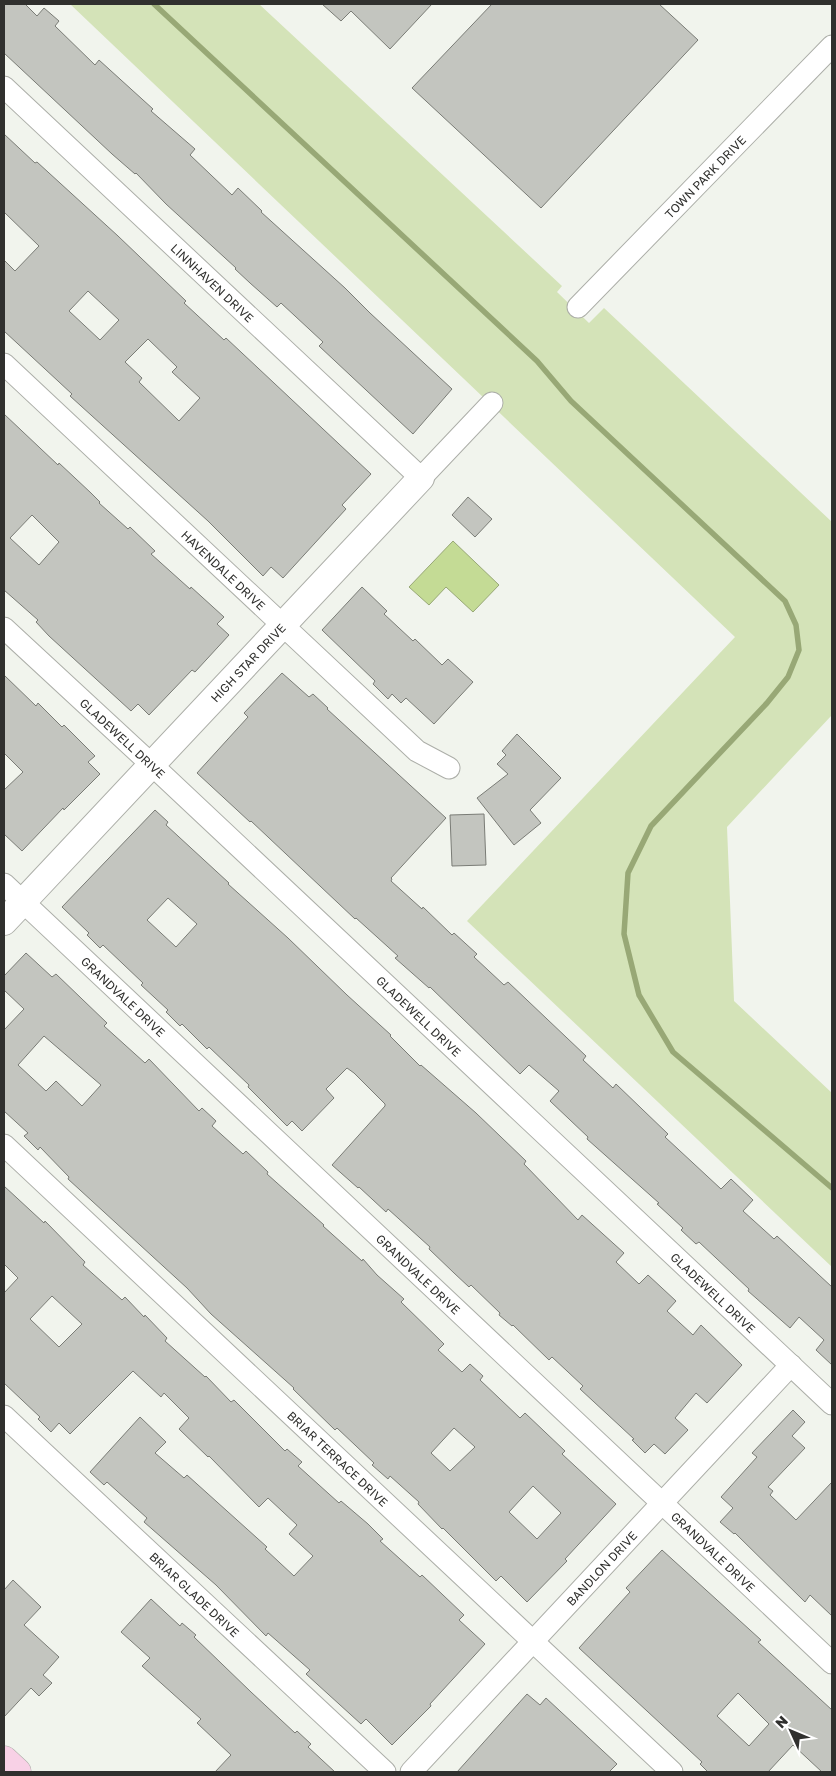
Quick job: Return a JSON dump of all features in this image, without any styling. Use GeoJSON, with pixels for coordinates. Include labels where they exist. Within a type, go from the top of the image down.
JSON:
{"type":"FeatureCollection","features":[{"type":"Feature","properties":{"kind":"main road"},"geometry":{"type":"LineString","coordinates":[[4,1760],[17,1772]]}},
{"type":"Feature","properties":{"kind":"street","name":"TOWN PARK DRIVE"},"geometry":{"type":"LineString","coordinates":[[578,307],[832,46]]}},
{"type":"Feature","properties":{"kind":"street","name":"LINNHAVEN DRIVE"},"geometry":{"type":"LineString","coordinates":[[4,87],[421,478]]}},
{"type":"Feature","properties":{"kind":"street","name":"HAVENDALE DRIVE"},"geometry":{"type":"LineString","coordinates":[[4,364],[417,751],[449,768]]}},
{"type":"Feature","properties":{"kind":"street","name":"HIGH STAR DRIVE"},"geometry":{"type":"LineString","coordinates":[[4,922],[492,403]]}},
{"type":"Feature","properties":{"kind":"street","name":"GLADEWELL DRIVE"},"geometry":{"type":"LineString","coordinates":[[4,628],[152,764],[832,1404]]}},
{"type":"Feature","properties":{"kind":"street","name":"GRANDVALE DRIVE"},"geometry":{"type":"LineString","coordinates":[[4,884],[832,1663]]}},
{"type":"Feature","properties":{"kind":"street","name":"BRIAR TERRACE DRIVE"},"geometry":{"type":"LineString","coordinates":[[4,1145],[672,1772]]}},
{"type":"Feature","properties":{"kind":"street","name":"BANDLON DRIVE"},"geometry":{"type":"LineString","coordinates":[[411,1772],[791,1365]]}},
{"type":"Feature","properties":{"kind":"street","name":"BRIAR GLADE DRIVE"},"geometry":{"type":"LineString","coordinates":[[4,1416],[385,1772]]}},
{"type":"Feature","properties":{"kind":"shaded area"},"geometry":{"type":"Polygon","coordinates":[[[70,4],[259,4],[562,286],[557,292],[589,323],[604,308],[832,522],[832,715],[727,827],[734,1001],[832,1093],[832,1267],[467,921],[735,637],[70,4]]]}},
{"type":"Feature","properties":{"kind":"shaded area"},"geometry":{"type":"Polygon","coordinates":[[[453,541],[499,585],[473,612],[446,587],[429,605],[409,587],[453,541]]]}},
{"type":"Feature","properties":{"kind":"building"},"geometry":{"type":"Polygon","coordinates":[[[4,4],[25,4],[37,16],[44,8],[59,21],[55,26],[95,65],[99,60],[153,109],[151,111],[195,149],[190,155],[232,195],[238,188],[261,212],[452,389],[413,434],[319,346],[323,342],[281,303],[277,307],[250,283],[136,173],[112,154],[4,53],[4,4]]]}},
{"type":"Feature","properties":{"kind":"building"},"geometry":{"type":"Polygon","coordinates":[[[322,4],[432,4],[390,49],[351,11],[341,21],[322,4]]]}},
{"type":"Feature","properties":{"kind":"building"},"geometry":{"type":"Polygon","coordinates":[[[492,4],[659,4],[698,40],[541,208],[412,88],[492,4]]]}},
{"type":"Feature","properties":{"kind":"building"},"geometry":{"type":"Polygon","coordinates":[[[4,134],[118,236],[186,301],[184,303],[224,340],[226,338],[371,474],[342,505],[346,509],[283,578],[271,567],[263,576],[208,521],[70,396],[72,394],[4,331],[4,260],[15,271],[39,246],[4,212],[4,134]],[[88,291],[69,311],[100,340],[119,320],[88,291]],[[148,339],[125,362],[142,378],[139,382],[179,421],[200,398],[172,372],[177,367],[148,339]]]}},
{"type":"Feature","properties":{"kind":"building"},"geometry":{"type":"Polygon","coordinates":[[[4,414],[58,465],[59,463],[99,503],[128,529],[130,527],[155,551],[151,554],[224,617],[217,624],[229,635],[195,672],[192,670],[149,715],[138,704],[131,711],[49,636],[36,622],[38,620],[4,590],[4,414]],[[32,515],[10,538],[39,565],[59,542],[32,515]]]}},
{"type":"Feature","properties":{"kind":"building"},"geometry":{"type":"Polygon","coordinates":[[[468,497],[492,519],[475,537],[452,515],[468,497]]]}},
{"type":"Feature","properties":{"kind":"building"},"geometry":{"type":"Polygon","coordinates":[[[362,587],[387,611],[384,614],[413,641],[415,639],[442,665],[448,659],[473,682],[434,724],[406,698],[401,703],[392,694],[388,699],[373,684],[375,681],[322,630],[362,587]]]}},
{"type":"Feature","properties":{"kind":"building"},"geometry":{"type":"Polygon","coordinates":[[[282,673],[309,697],[313,694],[446,818],[391,878],[391,881],[422,909],[423,907],[452,935],[454,933],[477,954],[474,957],[504,985],[508,982],[586,1056],[583,1060],[613,1088],[616,1084],[668,1134],[665,1137],[721,1189],[731,1179],[753,1200],[743,1211],[774,1239],[777,1236],[832,1287],[832,1365],[816,1350],[824,1340],[799,1317],[790,1328],[748,1291],[749,1289],[699,1242],[696,1244],[681,1230],[683,1228],[657,1204],[659,1203],[587,1139],[588,1137],[550,1101],[559,1091],[529,1065],[520,1074],[430,987],[395,958],[398,956],[355,919],[197,773],[248,717],[244,713],[282,673]]]}},
{"type":"Feature","properties":{"kind":"building"},"geometry":{"type":"Polygon","coordinates":[[[4,675],[36,706],[38,703],[62,727],[64,725],[95,756],[88,762],[100,774],[64,810],[63,808],[22,851],[4,834],[4,790],[23,772],[4,753],[4,675]]]}},
{"type":"Feature","properties":{"kind":"building"},"geometry":{"type":"Polygon","coordinates":[[[517,734],[561,778],[530,810],[541,823],[514,845],[477,798],[508,774],[497,764],[506,755],[502,751],[517,734]]]}},
{"type":"Feature","properties":{"kind":"building"},"geometry":{"type":"Polygon","coordinates":[[[155,810],[168,822],[166,825],[391,1035],[420,1066],[476,1113],[526,1161],[524,1164],[578,1220],[582,1215],[624,1253],[616,1262],[639,1284],[648,1275],[676,1301],[667,1311],[693,1335],[701,1325],[742,1365],[707,1403],[696,1393],[675,1418],[688,1430],[665,1454],[654,1444],[645,1453],[632,1440],[634,1439],[580,1389],[583,1386],[552,1357],[549,1360],[513,1325],[499,1315],[500,1313],[471,1285],[469,1287],[454,1273],[429,1249],[430,1247],[388,1209],[386,1212],[332,1165],[385,1106],[354,1073],[347,1068],[326,1089],[334,1098],[302,1131],[292,1121],[287,1126],[248,1087],[249,1085],[209,1047],[207,1049],[182,1024],[180,1026],[166,1012],[168,1010],[141,985],[143,983],[103,945],[100,948],[87,935],[89,933],[62,907],[155,810]],[[168,898],[147,920],[176,947],[197,924],[168,898]]]}},
{"type":"Feature","properties":{"kind":"building"},"geometry":{"type":"Polygon","coordinates":[[[484,814],[486,865],[452,866],[450,815],[484,814]]]}},
{"type":"Feature","properties":{"kind":"building"},"geometry":{"type":"Polygon","coordinates":[[[26,953],[52,977],[56,974],[107,1023],[104,1026],[145,1063],[149,1059],[199,1111],[202,1108],[216,1121],[212,1126],[243,1154],[246,1151],[268,1172],[267,1174],[362,1261],[363,1259],[377,1275],[404,1299],[401,1302],[444,1344],[438,1350],[462,1372],[470,1364],[483,1376],[480,1380],[520,1418],[525,1413],[565,1451],[562,1454],[616,1504],[565,1559],[567,1561],[527,1602],[501,1576],[496,1581],[442,1529],[418,1504],[419,1502],[390,1476],[388,1479],[372,1465],[374,1463],[337,1428],[335,1430],[294,1388],[211,1314],[187,1288],[68,1179],[69,1177],[40,1147],[38,1150],[24,1136],[28,1133],[4,1111],[4,1030],[24,1009],[4,990],[4,976],[26,953]],[[44,1036],[18,1065],[46,1091],[56,1081],[82,1106],[101,1085],[44,1036]],[[454,1428],[431,1453],[450,1471],[475,1447],[454,1428]],[[533,1486],[509,1512],[537,1539],[561,1513],[533,1486]]]}},
{"type":"Feature","properties":{"kind":"building"},"geometry":{"type":"Polygon","coordinates":[[[4,1186],[44,1223],[45,1221],[85,1262],[83,1265],[122,1300],[125,1297],[144,1317],[145,1315],[167,1338],[165,1341],[206,1376],[231,1402],[234,1400],[285,1451],[287,1449],[302,1462],[298,1466],[339,1503],[341,1501],[368,1524],[383,1539],[380,1541],[420,1577],[422,1575],[464,1615],[459,1620],[485,1644],[430,1704],[431,1706],[392,1745],[366,1719],[361,1724],[306,1674],[310,1670],[268,1633],[266,1636],[216,1585],[144,1522],[147,1518],[107,1482],[104,1485],[90,1472],[140,1417],[166,1442],[155,1453],[184,1478],[187,1475],[267,1547],[265,1549],[294,1576],[313,1556],[289,1534],[297,1525],[268,1498],[259,1507],[209,1456],[179,1429],[189,1418],[164,1393],[161,1397],[133,1371],[70,1434],[59,1423],[51,1432],[38,1419],[40,1417],[4,1383],[4,1293],[18,1278],[4,1264],[4,1186]],[[52,1296],[30,1319],[59,1347],[82,1324],[52,1296]]]}},
{"type":"Feature","properties":{"kind":"building"},"geometry":{"type":"Polygon","coordinates":[[[793,1410],[805,1422],[792,1436],[805,1448],[768,1487],[773,1491],[770,1495],[796,1520],[832,1482],[832,1616],[810,1595],[805,1602],[735,1533],[720,1522],[733,1508],[721,1497],[757,1457],[752,1453],[793,1410]]]}},
{"type":"Feature","properties":{"kind":"building"},"geometry":{"type":"Polygon","coordinates":[[[662,1550],[761,1640],[758,1642],[832,1710],[832,1772],[822,1772],[793,1745],[768,1772],[708,1772],[700,1764],[702,1762],[579,1648],[630,1592],[626,1588],[662,1550]],[[738,1693],[717,1716],[749,1746],[769,1724],[738,1693]]]}},
{"type":"Feature","properties":{"kind":"building"},"geometry":{"type":"Polygon","coordinates":[[[13,1580],[41,1607],[24,1625],[59,1657],[43,1675],[52,1683],[39,1696],[31,1688],[4,1717],[4,1590],[13,1580]]]}},
{"type":"Feature","properties":{"kind":"building"},"geometry":{"type":"Polygon","coordinates":[[[151,1599],[180,1626],[182,1623],[196,1635],[194,1637],[251,1692],[295,1733],[297,1731],[311,1744],[308,1747],[335,1772],[215,1772],[231,1755],[197,1723],[201,1719],[142,1666],[150,1658],[121,1632],[151,1599]]]}},
{"type":"Feature","properties":{"kind":"building"},"geometry":{"type":"Polygon","coordinates":[[[527,1694],[540,1705],[546,1698],[617,1764],[609,1772],[457,1772],[527,1694]]]}},
{"type":"Feature","properties":{"kind":"waterway"},"geometry":{"type":"LineString","coordinates":[[154,4],[537,361],[571,401],[785,601],[796,625],[799,650],[788,677],[767,703],[651,826],[628,873],[624,934],[639,995],[673,1052],[832,1188]]}}]}
